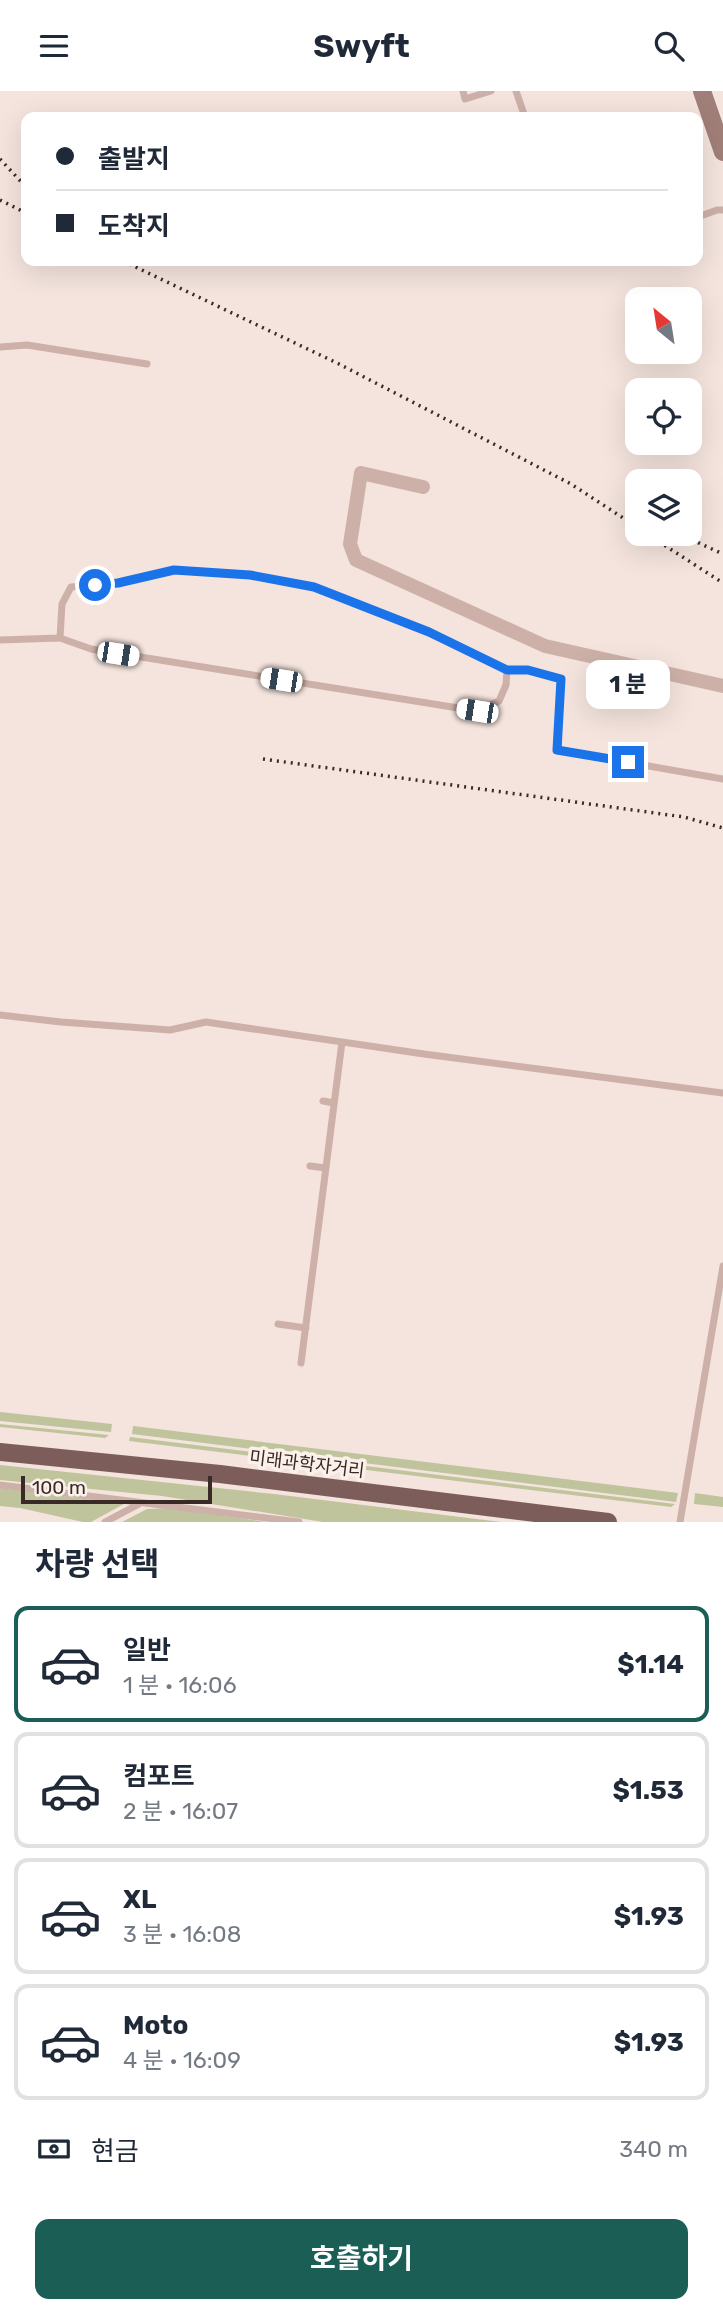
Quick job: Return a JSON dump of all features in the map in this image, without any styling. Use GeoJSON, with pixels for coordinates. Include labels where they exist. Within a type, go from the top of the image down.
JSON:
{"type":"FeatureCollection","features":[{"type":"Feature","properties":{"kind":"main road"},"geometry":{"type":"LineString","coordinates":[[702,91],[723,152]]}},
{"type":"Feature","properties":{"kind":"main road","name":"미래과학자거리"},"geometry":{"type":"LineString","coordinates":[[0,1452],[220,1474],[608,1522]]}},
{"type":"Feature","properties":{"kind":"street"},"geometry":{"type":"LineString","coordinates":[[423,487],[361,473],[351,544],[356,560],[545,646],[723,686]]}},
{"type":"Feature","properties":{"kind":"lane"},"geometry":{"type":"LineString","coordinates":[[463,91],[466,99],[491,91]]}},
{"type":"Feature","properties":{"kind":"lane"},"geometry":{"type":"LineString","coordinates":[[516,91],[523,112]]}},
{"type":"Feature","properties":{"kind":"lane"},"geometry":{"type":"LineString","coordinates":[[703,215],[723,210]]}},
{"type":"Feature","properties":{"kind":"lane"},"geometry":{"type":"LineString","coordinates":[[0,347],[27,345],[147,363]]}},
{"type":"Feature","properties":{"kind":"lane"},"geometry":{"type":"LineString","coordinates":[[60,638],[62,604],[71,587],[118,583],[174,570],[250,575],[314,587],[429,632],[507,670],[528,670],[561,679],[557,750],[723,779]]}},
{"type":"Feature","properties":{"kind":"lane"},"geometry":{"type":"LineString","coordinates":[[0,640],[60,638],[91,649],[477,711],[499,701],[506,685],[507,670]]}},
{"type":"Feature","properties":{"kind":"lane"},"geometry":{"type":"LineString","coordinates":[[0,1015],[170,1030],[206,1021],[723,1093]]}},
{"type":"Feature","properties":{"kind":"lane"},"geometry":{"type":"LineString","coordinates":[[301,1363],[342,1042]]}},
{"type":"Feature","properties":{"kind":"lane"},"geometry":{"type":"LineString","coordinates":[[323,1101],[334,1103]]}},
{"type":"Feature","properties":{"kind":"lane"},"geometry":{"type":"LineString","coordinates":[[310,1166],[326,1168]]}},
{"type":"Feature","properties":{"kind":"lane"},"geometry":{"type":"LineString","coordinates":[[680,1522],[723,1266]]}},
{"type":"Feature","properties":{"kind":"lane"},"geometry":{"type":"LineString","coordinates":[[278,1324],[306,1328]]}},
{"type":"Feature","properties":{"kind":"lane"},"geometry":{"type":"LineString","coordinates":[[0,1485],[299,1522]]}},
{"type":"Feature","properties":{"kind":"lane"},"geometry":{"type":"LineString","coordinates":[[105,1522],[139,1503]]}},
{"type":"Feature","properties":{"kind":"green space"},"geometry":{"type":"Polygon","coordinates":[[[0,1412],[112,1424],[111,1432],[0,1421],[0,1412]]]}},
{"type":"Feature","properties":{"kind":"green space"},"geometry":{"type":"Polygon","coordinates":[[[0,1424],[109,1435],[105,1438],[0,1427],[0,1424]]]}},
{"type":"Feature","properties":{"kind":"green space"},"geometry":{"type":"Polygon","coordinates":[[[133,1426],[678,1493],[676,1502],[132,1434],[133,1426]]]}},
{"type":"Feature","properties":{"kind":"green space"},"geometry":{"type":"Polygon","coordinates":[[[130,1437],[675,1504],[671,1507],[129,1441],[130,1437]]]}},
{"type":"Feature","properties":{"kind":"green space"},"geometry":{"type":"Polygon","coordinates":[[[0,1465],[274,1494],[501,1522],[323,1522],[162,1496],[0,1480],[0,1465]]]}},
{"type":"Feature","properties":{"kind":"green space"},"geometry":{"type":"Polygon","coordinates":[[[0,1488],[124,1504],[91,1522],[83,1522],[0,1506],[0,1488]]]}},
{"type":"Feature","properties":{"kind":"green space"},"geometry":{"type":"Polygon","coordinates":[[[695,1493],[723,1497],[723,1507],[694,1504],[695,1493]]]}},
{"type":"Feature","properties":{"kind":"green space"},"geometry":{"type":"Polygon","coordinates":[[[169,1508],[266,1522],[122,1522],[147,1509],[169,1508]]]}},
{"type":"Feature","properties":{"kind":"railway"},"geometry":{"type":"LineString","coordinates":[[0,159],[21,182]]}},
{"type":"Feature","properties":{"kind":"railway"},"geometry":{"type":"LineString","coordinates":[[0,200],[21,210]]}},
{"type":"Feature","properties":{"kind":"railway"},"geometry":{"type":"LineString","coordinates":[[133,266],[339,364],[571,484],[625,519]]}},
{"type":"Feature","properties":{"kind":"railway"},"geometry":{"type":"LineString","coordinates":[[702,544],[723,554]]}},
{"type":"Feature","properties":{"kind":"railway"},"geometry":{"type":"LineString","coordinates":[[666,546],[723,583]]}},
{"type":"Feature","properties":{"kind":"railway"},"geometry":{"type":"LineString","coordinates":[[263,759],[684,817],[723,828]]}},
{"type":"Feature","properties":{"kind":"route"},"geometry":{"type":"LineString","coordinates":[[95,585],[118,583],[174,570],[250,575],[314,587],[429,632],[507,670],[528,670],[561,679],[557,750],[628,762]]}}]}
